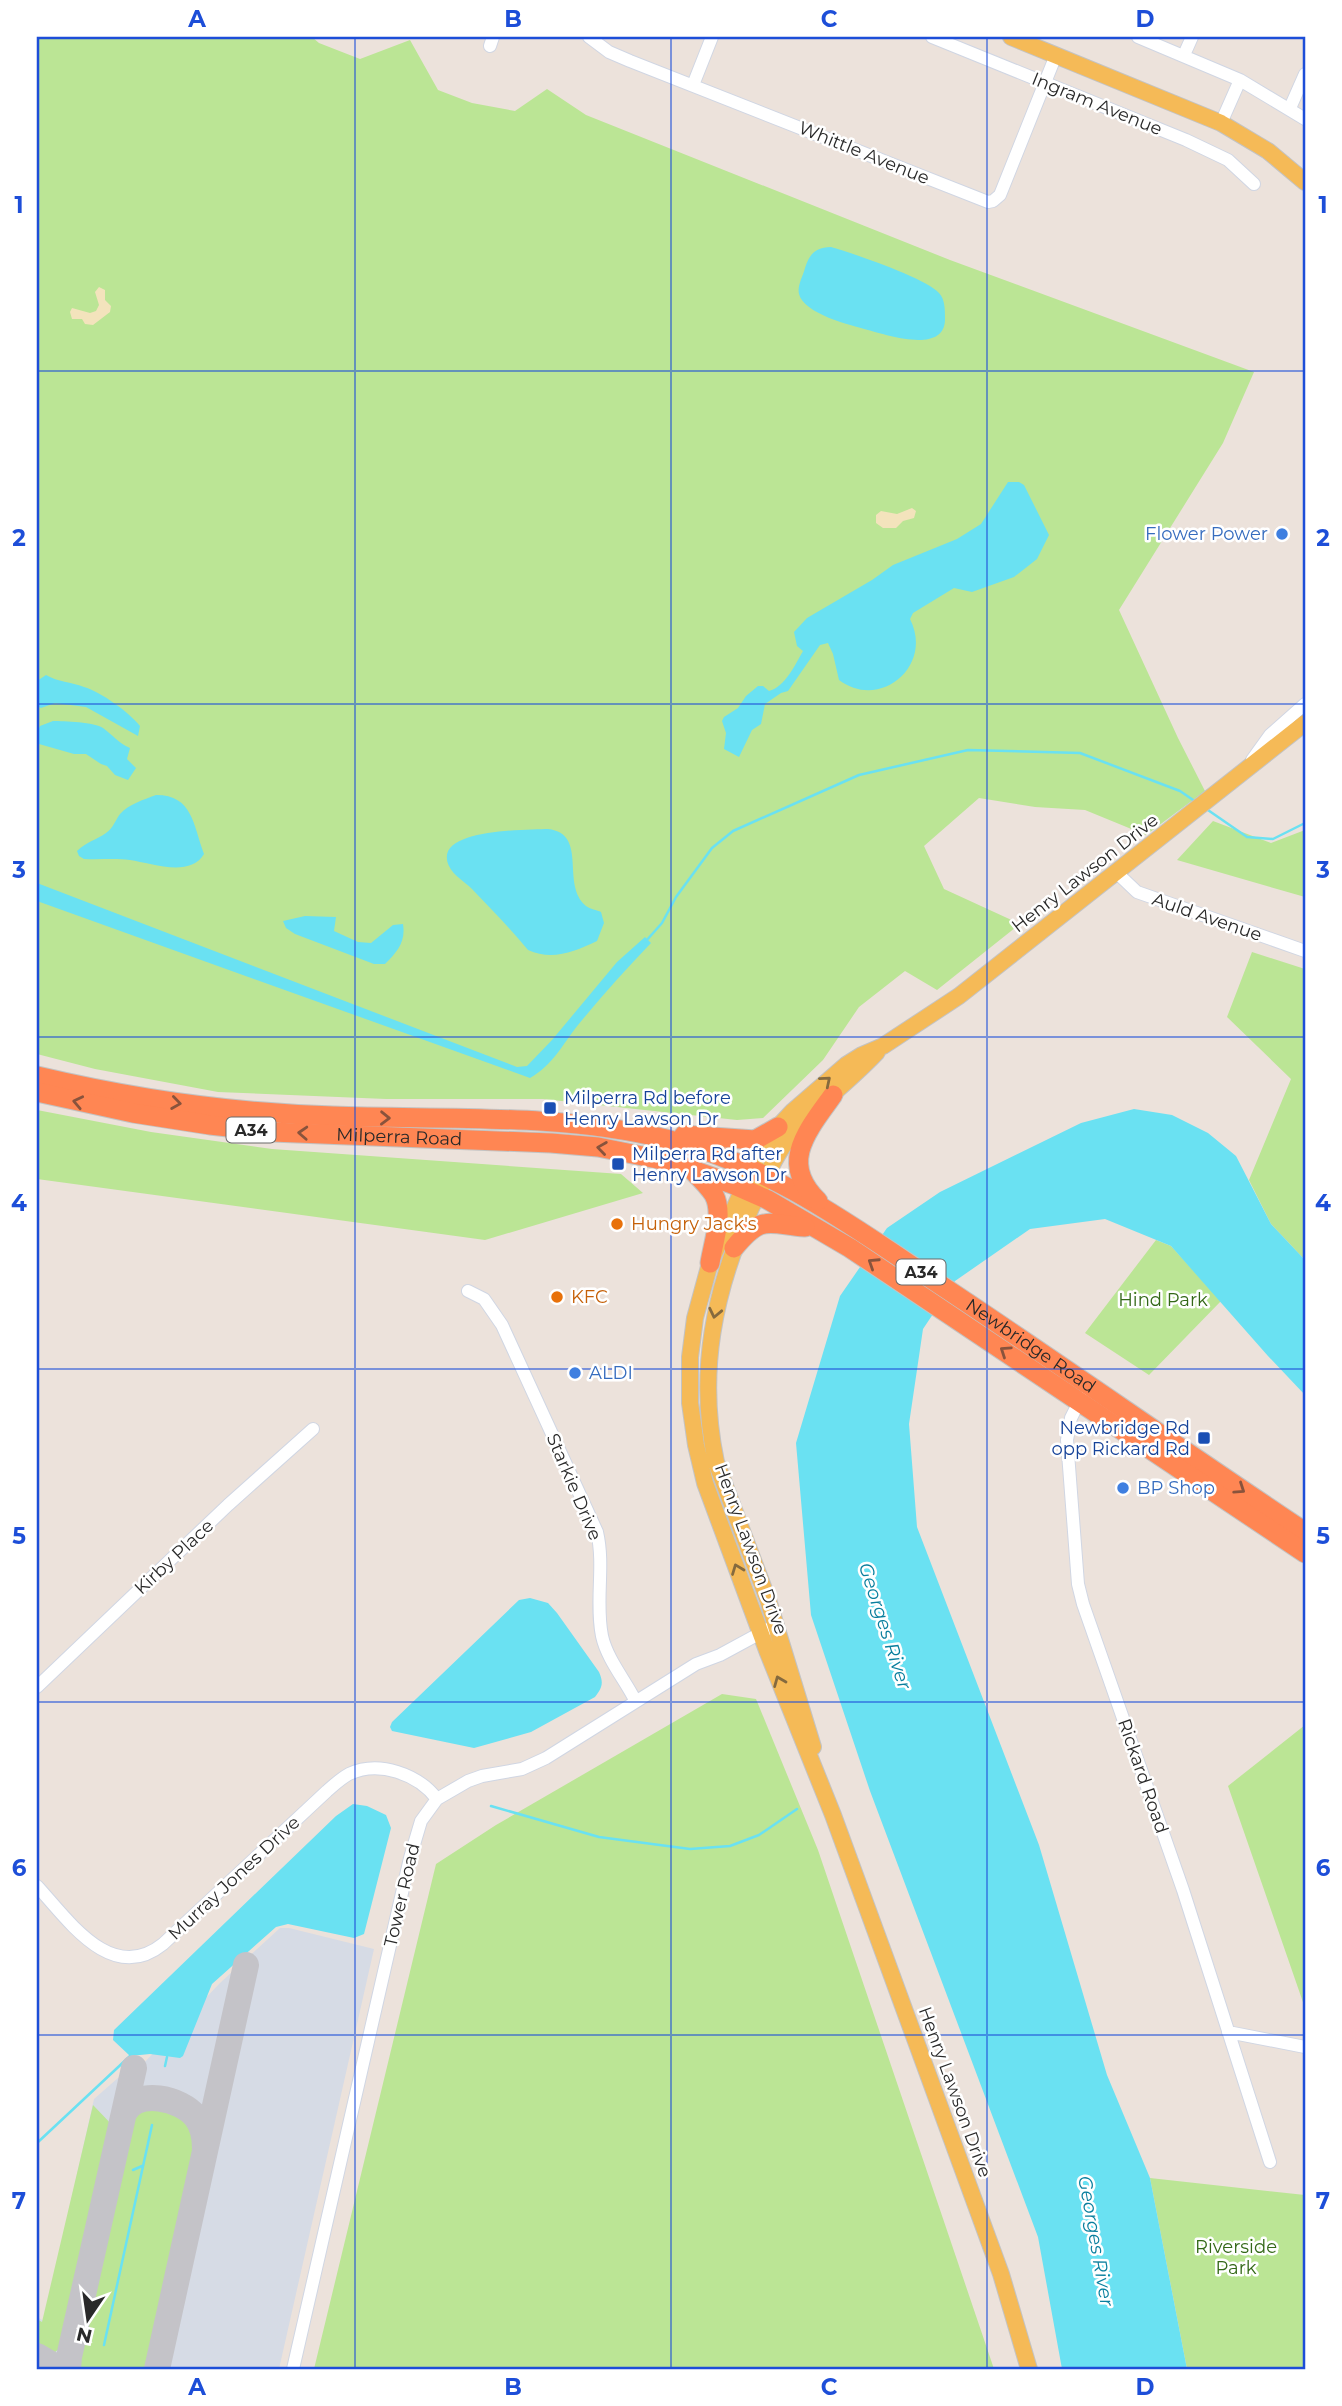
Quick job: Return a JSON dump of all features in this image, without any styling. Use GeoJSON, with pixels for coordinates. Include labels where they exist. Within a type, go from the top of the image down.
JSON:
{"type":"FeatureCollection","features":[{"type":"Feature","properties":{"kind":"highway","name":"Milperra Road"},"geometry":{"type":"LineString","coordinates":[[37,1076],[92,1089],[253,1112],[564,1123],[621,1130],[669,1140],[759,1172]]}},
{"type":"Feature","properties":{"kind":"highway","name":"Milperra Road"},"geometry":{"type":"LineString","coordinates":[[37,1091],[133,1114],[272,1132],[597,1147],[644,1156],[692,1170],[750,1192]]}},
{"type":"Feature","properties":{"kind":"highway"},"geometry":{"type":"LineString","coordinates":[[831,1213],[808,1191],[798,1167],[799,1153],[806,1135],[833,1095]]}},
{"type":"Feature","properties":{"kind":"highway"},"geometry":{"type":"LineString","coordinates":[[621,1130],[749,1141],[760,1139],[778,1127]]}},
{"type":"Feature","properties":{"kind":"highway"},"geometry":{"type":"LineString","coordinates":[[692,1170],[714,1195],[718,1206],[710,1263]]}},
{"type":"Feature","properties":{"kind":"highway","name":"Newbridge Road"},"geometry":{"type":"LineString","coordinates":[[759,1172],[831,1213],[855,1240],[1083,1392],[1305,1532]]}},
{"type":"Feature","properties":{"kind":"highway","name":"Newbridge Road"},"geometry":{"type":"LineString","coordinates":[[750,1192],[816,1228],[855,1240]]}},
{"type":"Feature","properties":{"kind":"highway"},"geometry":{"type":"LineString","coordinates":[[734,1248],[753,1228],[766,1222],[816,1228]]}},
{"type":"Feature","properties":{"kind":"highway","name":"Newbridge Road"},"geometry":{"type":"LineString","coordinates":[[1083,1392],[1305,1553]]}},
{"type":"Feature","properties":{"kind":"main road"},"geometry":{"type":"LineString","coordinates":[[1011,37],[1221,123],[1268,151],[1305,182]]}},
{"type":"Feature","properties":{"kind":"main road","name":"Henry Lawson Drive"},"geometry":{"type":"LineString","coordinates":[[759,1172],[758,1155],[778,1127],[830,1077],[959,996],[1305,723]]}},
{"type":"Feature","properties":{"kind":"main road","name":"Henry Lawson Drive"},"geometry":{"type":"LineString","coordinates":[[883,1046],[797,1128],[759,1172],[710,1263],[692,1336],[689,1380],[692,1423],[705,1483],[807,1723],[823,1790],[1001,2274],[1029,2369]]}},
{"type":"Feature","properties":{"kind":"main road","name":"Henry Lawson Drive"},"geometry":{"type":"LineString","coordinates":[[750,1192],[713,1320],[708,1397],[711,1439],[769,1629]]}},
{"type":"Feature","properties":{"kind":"street","name":"Whittle Avenue"},"geometry":{"type":"LineString","coordinates":[[589,37],[618,56],[988,202],[1000,195],[1056,55]]}},
{"type":"Feature","properties":{"kind":"street"},"geometry":{"type":"LineString","coordinates":[[692,85],[712,37]]}},
{"type":"Feature","properties":{"kind":"street","name":"Ingram Avenue"},"geometry":{"type":"LineString","coordinates":[[932,37],[1218,155],[1235,165],[1254,184]]}},
{"type":"Feature","properties":{"kind":"street"},"geometry":{"type":"LineString","coordinates":[[1138,37],[1240,80],[1305,119]]}},
{"type":"Feature","properties":{"kind":"street"},"geometry":{"type":"LineString","coordinates":[[1184,55],[1192,37]]}},
{"type":"Feature","properties":{"kind":"street"},"geometry":{"type":"LineString","coordinates":[[1290,108],[1305,74]]}},
{"type":"Feature","properties":{"kind":"street"},"geometry":{"type":"LineString","coordinates":[[1221,123],[1240,80]]}},
{"type":"Feature","properties":{"kind":"street"},"geometry":{"type":"LineString","coordinates":[[1242,774],[1270,736],[1305,704]]}},
{"type":"Feature","properties":{"kind":"street","name":"Auld Avenue"},"geometry":{"type":"LineString","coordinates":[[1116,872],[1136,892],[1305,951]]}},
{"type":"Feature","properties":{"kind":"street","name":"Starkie Drive"},"geometry":{"type":"LineString","coordinates":[[468,1291],[484,1299],[502,1325],[597,1532],[600,1546],[602,1634],[612,1660],[635,1700]]}},
{"type":"Feature","properties":{"kind":"street","name":"Rickard Road"},"geometry":{"type":"LineString","coordinates":[[1083,1392],[1071,1418],[1067,1440],[1078,1584],[1183,1890],[1270,2162]]}},
{"type":"Feature","properties":{"kind":"street","name":"Kirby Place"},"geometry":{"type":"LineString","coordinates":[[37,1687],[228,1505],[313,1429]]}},
{"type":"Feature","properties":{"kind":"street","name":"Tower Road"},"geometry":{"type":"LineString","coordinates":[[293,2369],[417,1831],[425,1813],[438,1799],[468,1781],[522,1769],[546,1758],[696,1664],[720,1655],[769,1629]]}},
{"type":"Feature","properties":{"kind":"street","name":"Murray Jones Drive"},"geometry":{"type":"LineString","coordinates":[[37,1886],[98,1949],[120,1957],[142,1957],[163,1944],[327,1791],[351,1773],[377,1769],[412,1777],[426,1786],[438,1799]]}},
{"type":"Feature","properties":{"kind":"street"},"geometry":{"type":"LineString","coordinates":[[1228,2032],[1305,2047]]}},
{"type":"Feature","properties":{"kind":"shaded area"},"geometry":{"type":"Polygon","coordinates":[[[280,1928],[374,1949],[279,2369],[37,2369],[37,2317],[44,2321],[94,2099],[135,2063],[142,2065],[220,1983],[280,1928]]]}},
{"type":"Feature","properties":{"kind":"green space"},"geometry":{"type":"Polygon","coordinates":[[[37,37],[312,37],[319,43],[360,59],[410,40],[438,90],[472,103],[515,111],[547,89],[586,115],[950,260],[1254,372],[1223,443],[1119,610],[1205,791],[1146,835],[1085,810],[1035,807],[979,798],[924,846],[944,889],[1020,924],[937,990],[905,971],[859,1007],[823,1060],[763,1118],[737,1120],[543,1099],[386,1099],[218,1092],[95,1069],[37,1054],[37,37]]]}},
{"type":"Feature","properties":{"kind":"green space"},"geometry":{"type":"Polygon","coordinates":[[[1213,821],[1271,843],[1305,830],[1305,897],[1177,860],[1213,821]]]}},
{"type":"Feature","properties":{"kind":"green space"},"geometry":{"type":"Polygon","coordinates":[[[1252,952],[1305,969],[1305,1260],[1271,1224],[1249,1180],[1291,1079],[1227,1017],[1252,952]]]}},
{"type":"Feature","properties":{"kind":"green space"},"geometry":{"type":"Polygon","coordinates":[[[37,1110],[151,1132],[272,1149],[621,1174],[643,1193],[485,1240],[37,1179],[37,1110]]]}},
{"type":"Feature","properties":{"kind":"green space","name":"Hind Park"},"geometry":{"type":"Polygon","coordinates":[[[1156,1240],[1171,1246],[1221,1301],[1149,1375],[1085,1333],[1156,1240]]]}},
{"type":"Feature","properties":{"kind":"green space"},"geometry":{"type":"Polygon","coordinates":[[[722,1694],[756,1699],[818,1850],[994,2369],[314,2369],[436,1864],[496,1825],[722,1694]]]}},
{"type":"Feature","properties":{"kind":"green space"},"geometry":{"type":"Polygon","coordinates":[[[1305,1725],[1305,2008],[1228,1786],[1305,1725]]]}},
{"type":"Feature","properties":{"kind":"green space"},"geometry":{"type":"Polygon","coordinates":[[[150,2104],[172,2109],[187,2118],[191,2125],[194,2145],[150,2367],[80,2369],[78,2360],[85,2329],[82,2328],[128,2123],[139,2109],[150,2104]]]}},
{"type":"Feature","properties":{"kind":"green space"},"geometry":{"type":"Polygon","coordinates":[[[93,2105],[114,2127],[70,2323],[66,2323],[60,2348],[54,2353],[37,2344],[37,2319],[42,2322],[93,2105]]]}},
{"type":"Feature","properties":{"kind":"green space","name":"Riverside Park"},"geometry":{"type":"Polygon","coordinates":[[[1150,2178],[1305,2195],[1305,2369],[1187,2369],[1150,2178]]]}},
{"type":"Feature","properties":{"kind":"sand"},"geometry":{"type":"Polygon","coordinates":[[[99,287],[105,290],[105,300],[111,306],[110,312],[93,325],[85,324],[82,319],[72,319],[72,308],[90,313],[96,311],[99,305],[95,292],[99,287]]]}},
{"type":"Feature","properties":{"kind":"sand"},"geometry":{"type":"Polygon","coordinates":[[[912,508],[916,511],[914,518],[903,521],[896,528],[883,528],[876,523],[876,515],[881,511],[897,514],[912,508]]]}},
{"type":"Feature","properties":{"kind":"water"},"geometry":{"type":"Polygon","coordinates":[[[831,247],[888,267],[931,287],[944,301],[943,329],[936,336],[926,339],[901,338],[840,322],[809,307],[799,294],[799,284],[814,252],[831,247]]]}},
{"type":"Feature","properties":{"kind":"water"},"geometry":{"type":"Polygon","coordinates":[[[1008,482],[1024,485],[1049,535],[1037,559],[1014,577],[972,592],[954,588],[913,613],[910,619],[916,636],[915,653],[909,667],[899,679],[886,687],[871,690],[855,688],[839,680],[828,643],[820,645],[788,691],[765,704],[761,724],[752,730],[739,757],[724,749],[724,717],[738,708],[746,696],[758,686],[769,691],[785,680],[803,651],[797,646],[794,632],[807,618],[893,565],[957,539],[981,524],[1008,482]]]}},
{"type":"Feature","properties":{"kind":"water"},"geometry":{"type":"Polygon","coordinates":[[[46,675],[79,685],[106,698],[140,726],[138,736],[86,707],[55,703],[41,708],[37,706],[37,681],[46,675]]]}},
{"type":"Feature","properties":{"kind":"water"},"geometry":{"type":"Polygon","coordinates":[[[53,721],[99,726],[130,748],[127,759],[136,768],[128,780],[115,775],[107,766],[86,754],[74,754],[39,744],[37,733],[40,726],[53,721]]]}},
{"type":"Feature","properties":{"kind":"water"},"geometry":{"type":"Polygon","coordinates":[[[156,795],[168,796],[185,806],[194,823],[204,854],[198,861],[170,867],[124,859],[84,859],[79,856],[77,851],[108,831],[120,814],[136,803],[156,795]]]}},
{"type":"Feature","properties":{"kind":"water"},"geometry":{"type":"Polygon","coordinates":[[[548,829],[560,833],[568,840],[579,897],[586,906],[601,912],[604,923],[597,941],[571,952],[554,955],[528,950],[453,872],[447,854],[454,844],[467,838],[504,831],[548,829]]]}},
{"type":"Feature","properties":{"kind":"water"},"geometry":{"type":"Polygon","coordinates":[[[37,883],[517,1067],[527,1066],[552,1040],[617,962],[645,937],[651,943],[578,1025],[551,1061],[530,1078],[37,901],[37,883]]]}},
{"type":"Feature","properties":{"kind":"water"},"geometry":{"type":"Polygon","coordinates":[[[305,916],[336,917],[334,931],[358,942],[371,943],[393,925],[403,924],[402,941],[385,964],[374,964],[295,934],[286,928],[283,921],[305,916]]]}},
{"type":"Feature","properties":{"kind":"water","name":"Georges River"},"geometry":{"type":"Polygon","coordinates":[[[1134,1109],[1172,1115],[1208,1133],[1236,1156],[1271,1224],[1305,1260],[1305,1395],[1171,1246],[1105,1219],[1030,1229],[955,1281],[923,1329],[909,1424],[917,1527],[1039,1845],[1107,2075],[1150,2178],[1187,2369],[1062,2369],[1038,2237],[870,1791],[811,1615],[796,1443],[840,1296],[887,1228],[940,1192],[1081,1123],[1134,1109]]]}},
{"type":"Feature","properties":{"kind":"water"},"geometry":{"type":"Polygon","coordinates":[[[530,1598],[548,1603],[599,1672],[602,1685],[595,1697],[531,1732],[474,1748],[392,1731],[392,1722],[519,1600],[530,1598]]]}},
{"type":"Feature","properties":{"kind":"water"},"geometry":{"type":"Polygon","coordinates":[[[353,1804],[367,1806],[386,1815],[391,1828],[364,1934],[354,1938],[288,1924],[276,1927],[212,1984],[180,2058],[150,2054],[130,2056],[113,2040],[114,2030],[336,1816],[353,1804]]]}},
{"type":"Feature","properties":{"kind":"waterway"},"geometry":{"type":"LineString","coordinates":[[646,941],[662,923],[676,897],[712,848],[733,831],[859,775],[968,750],[1080,753],[1180,791],[1196,802]]}},
{"type":"Feature","properties":{"kind":"waterway"},"geometry":{"type":"LineString","coordinates":[[1205,808],[1247,837],[1273,839],[1305,823]]}},
{"type":"Feature","properties":{"kind":"waterway"},"geometry":{"type":"LineString","coordinates":[[491,1806],[599,1837],[690,1849],[730,1846],[759,1835],[797,1809]]}},
{"type":"Feature","properties":{"kind":"waterway"},"geometry":{"type":"LineString","coordinates":[[37,2143],[130,2056]]}},
{"type":"Feature","properties":{"kind":"waterway"},"geometry":{"type":"LineString","coordinates":[[165,2066],[167,2057]]}},
{"type":"Feature","properties":{"kind":"waterway"},"geometry":{"type":"LineString","coordinates":[[104,2345],[152,2125]]}},
{"type":"Feature","properties":{"kind":"waterway"},"geometry":{"type":"LineString","coordinates":[[133,2170],[142,2166]]}},
{"type":"Feature","properties":{"kind":"taxiway"},"geometry":{"type":"LineString","coordinates":[[157,2369],[246,1965]]}},
{"type":"Feature","properties":{"kind":"taxiway"},"geometry":{"type":"LineString","coordinates":[[68,2369],[134,2068]]}},
{"type":"Feature","properties":{"kind":"taxiway"},"geometry":{"type":"LineString","coordinates":[[124,2113],[130,2105],[149,2098],[180,2105],[196,2117],[203,2132],[205,2149]]}},
{"type":"Feature","properties":{"kind":"taxiway"},"geometry":{"type":"LineString","coordinates":[[37,2356],[59,2369]]}},
{"type":"Feature","properties":{"kind":"place","name":"Flower Power"},"geometry":{"type":"Point","coordinates":[1282,534]}},
{"type":"Feature","properties":{"kind":"place","name":"Milperra Rd before Henry Lawson Dr"},"geometry":{"type":"Point","coordinates":[550,1108]}},
{"type":"Feature","properties":{"kind":"place","name":"Milperra Rd after Henry Lawson Dr"},"geometry":{"type":"Point","coordinates":[618,1164]}},
{"type":"Feature","properties":{"kind":"place","name":"Hungry Jack's"},"geometry":{"type":"Point","coordinates":[617,1224]}},
{"type":"Feature","properties":{"kind":"place","name":"KFC"},"geometry":{"type":"Point","coordinates":[557,1297]}},
{"type":"Feature","properties":{"kind":"place","name":"ALDI"},"geometry":{"type":"Point","coordinates":[575,1373]}},
{"type":"Feature","properties":{"kind":"place","name":"Newbridge Rd opp Rickard Rd"},"geometry":{"type":"Point","coordinates":[1204,1438]}},
{"type":"Feature","properties":{"kind":"place","name":"BP Shop"},"geometry":{"type":"Point","coordinates":[1123,1488]}}]}
